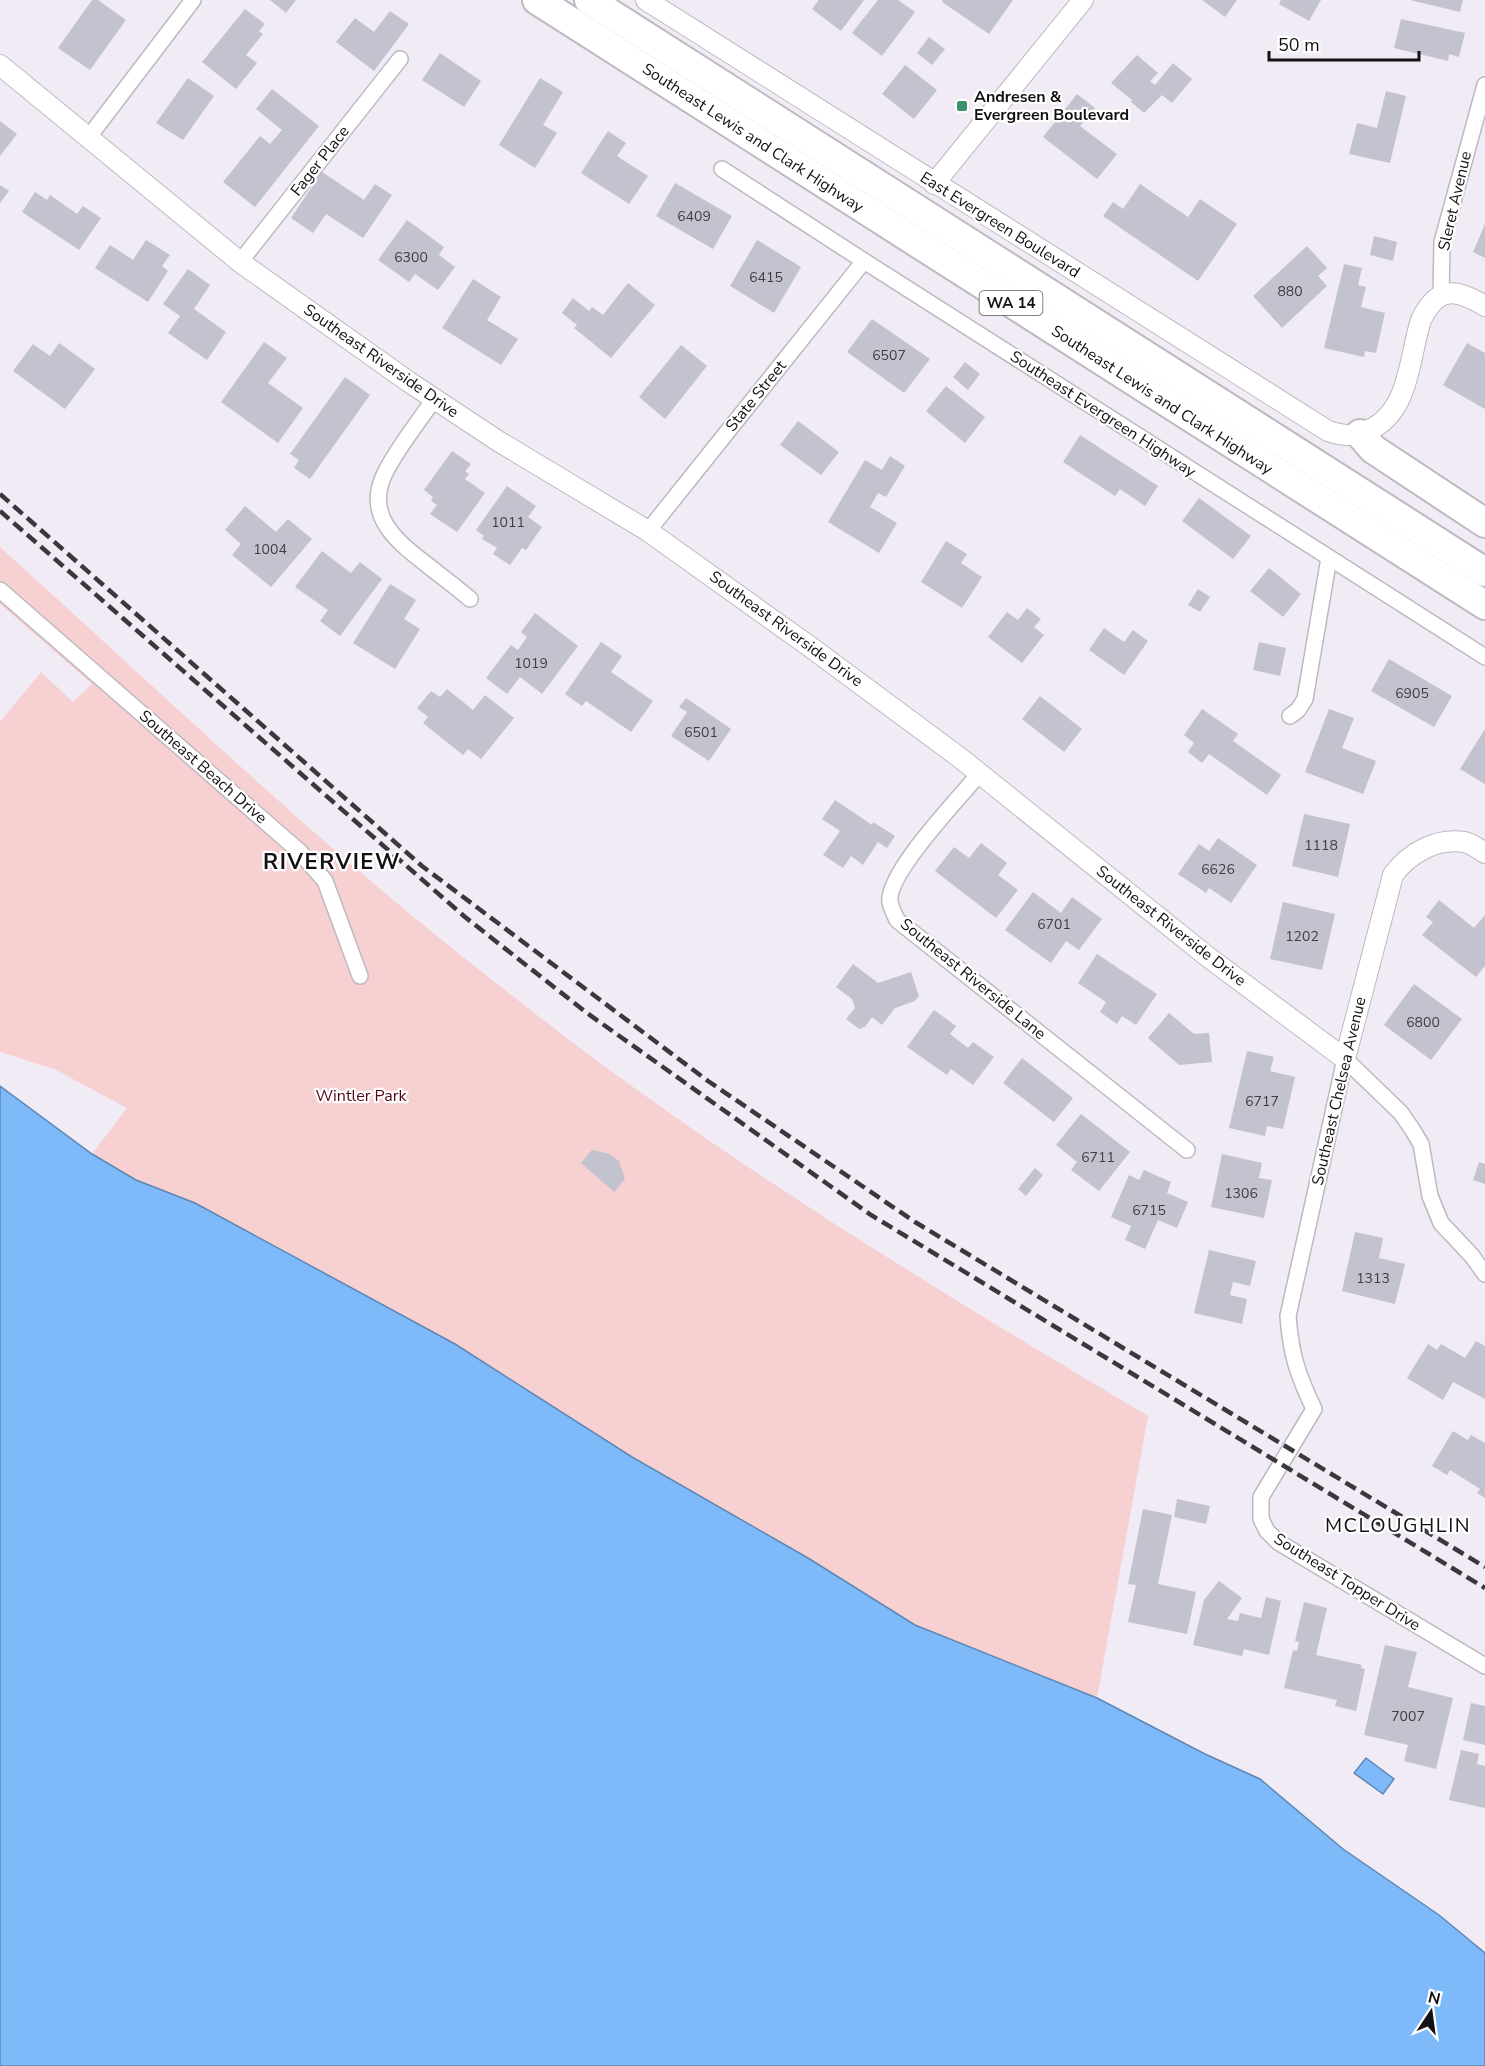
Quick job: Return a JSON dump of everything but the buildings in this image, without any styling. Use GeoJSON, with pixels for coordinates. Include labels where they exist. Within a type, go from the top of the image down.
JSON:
{"type":"FeatureCollection","features":[{"type":"Feature","properties":{"kind":"highway","name":"Southeast Lewis and Clark Highway"},"geometry":{"type":"LineString","coordinates":[[537,0],[1485,605]]}},
{"type":"Feature","properties":{"kind":"highway","name":"Southeast Lewis and Clark Highway"},"geometry":{"type":"LineString","coordinates":[[588,0],[1485,572]]}},
{"type":"Feature","properties":{"kind":"highway"},"geometry":{"type":"LineString","coordinates":[[1360,434],[1373,449],[1485,523]]}},
{"type":"Feature","properties":{"kind":"street"},"geometry":{"type":"LineString","coordinates":[[88,138],[193,0]]}},
{"type":"Feature","properties":{"kind":"street","name":"East Evergreen Boulevard"},"geometry":{"type":"LineString","coordinates":[[646,0],[1328,431],[1340,435],[1360,434]]}},
{"type":"Feature","properties":{"kind":"street"},"geometry":{"type":"LineString","coordinates":[[934,184],[1083,0]]}},
{"type":"Feature","properties":{"kind":"street","name":"Fager Place"},"geometry":{"type":"LineString","coordinates":[[240,262],[400,59]]}},
{"type":"Feature","properties":{"kind":"street","name":"Southeast Riverside Drive"},"geometry":{"type":"LineString","coordinates":[[0,65],[240,262],[434,399],[508,447],[648,531],[809,646],[980,773],[1208,957],[1345,1059],[1401,1113],[1412,1129],[1421,1144],[1430,1197],[1441,1223],[1472,1256],[1485,1274]]}},
{"type":"Feature","properties":{"kind":"street","name":"Sleret Avenue"},"geometry":{"type":"LineString","coordinates":[[1441,296],[1442,242],[1485,84]]}},
{"type":"Feature","properties":{"kind":"street","name":"Southeast Evergreen Highway"},"geometry":{"type":"LineString","coordinates":[[722,169],[1485,657]]}},
{"type":"Feature","properties":{"kind":"street","name":"State Street"},"geometry":{"type":"LineString","coordinates":[[648,531],[864,261]]}},
{"type":"Feature","properties":{"kind":"street"},"geometry":{"type":"LineString","coordinates":[[1360,434],[1381,424],[1394,411],[1403,392],[1421,320],[1426,310],[1441,296],[1453,292],[1485,306]]}},
{"type":"Feature","properties":{"kind":"street"},"geometry":{"type":"LineString","coordinates":[[434,399],[385,474],[379,495],[380,507],[382,518],[394,537],[470,599]]}},
{"type":"Feature","properties":{"kind":"street"},"geometry":{"type":"LineString","coordinates":[[1290,716],[1298,710],[1305,699],[1329,558]]}},
{"type":"Feature","properties":{"kind":"street","name":"Southeast Beach Drive"},"geometry":{"type":"LineString","coordinates":[[0,590],[300,852],[325,880],[360,976]]}},
{"type":"Feature","properties":{"kind":"street","name":"Southeast Riverside Lane"},"geometry":{"type":"LineString","coordinates":[[980,773],[906,861],[893,885],[890,902],[897,920],[1187,1150]]}},
{"type":"Feature","properties":{"kind":"street","name":"Southeast Chelsea Avenue"},"geometry":{"type":"LineString","coordinates":[[1314,1409],[1299,1377],[1291,1348],[1288,1316],[1345,1059],[1393,874],[1403,861],[1423,848],[1447,842],[1466,842],[1485,853]]}},
{"type":"Feature","properties":{"kind":"street","name":"Southeast Topper Drive"},"geometry":{"type":"LineString","coordinates":[[1314,1409],[1261,1497],[1261,1519],[1267,1531],[1278,1542],[1485,1666]]}},
{"type":"Feature","properties":{"kind":"green space","name":"Wintler Park"},"geometry":{"type":"Polygon","coordinates":[[[0,547],[339,854],[456,951],[576,1045],[785,1192],[929,1283],[1148,1416],[1097,1698],[915,1625],[808,1558],[632,1457],[455,1344],[195,1203],[136,1180],[92,1154],[127,1108],[54,1069],[0,1052],[0,722],[41,672],[73,702],[92,684],[0,604],[0,547]]]}},
{"type":"Feature","properties":{"kind":"water"},"geometry":{"type":"Polygon","coordinates":[[[0,1086],[92,1154],[136,1180],[195,1203],[455,1344],[632,1457],[808,1558],[915,1625],[1097,1698],[1205,1754],[1260,1779],[1343,1849],[1439,1915],[1485,1953],[1485,2066],[0,2066],[0,1086]]]}},
{"type":"Feature","properties":{"kind":"water"},"geometry":{"type":"Polygon","coordinates":[[[1366,1758],[1394,1779],[1383,1794],[1354,1773],[1366,1758]]]}},
{"type":"Feature","properties":{"kind":"railway"},"geometry":{"type":"LineString","coordinates":[[0,494],[422,866],[708,1081],[915,1222],[1485,1567]]}},
{"type":"Feature","properties":{"kind":"railway"},"geometry":{"type":"LineString","coordinates":[[0,511],[465,917],[587,1013],[871,1215],[1485,1588]]}},
{"type":"Feature","properties":{"kind":"place","name":"Andresen & Evergreen Boulevard"},"geometry":{"type":"Point","coordinates":[962,106]}},
{"type":"Feature","properties":{"kind":"district","name":"RIVERVIEW"},"geometry":{"type":"Point","coordinates":[332,862]}},
{"type":"Feature","properties":{"kind":"district","name":"MCLOUGHLIN"},"geometry":{"type":"Point","coordinates":[1398,1525]}}]}
